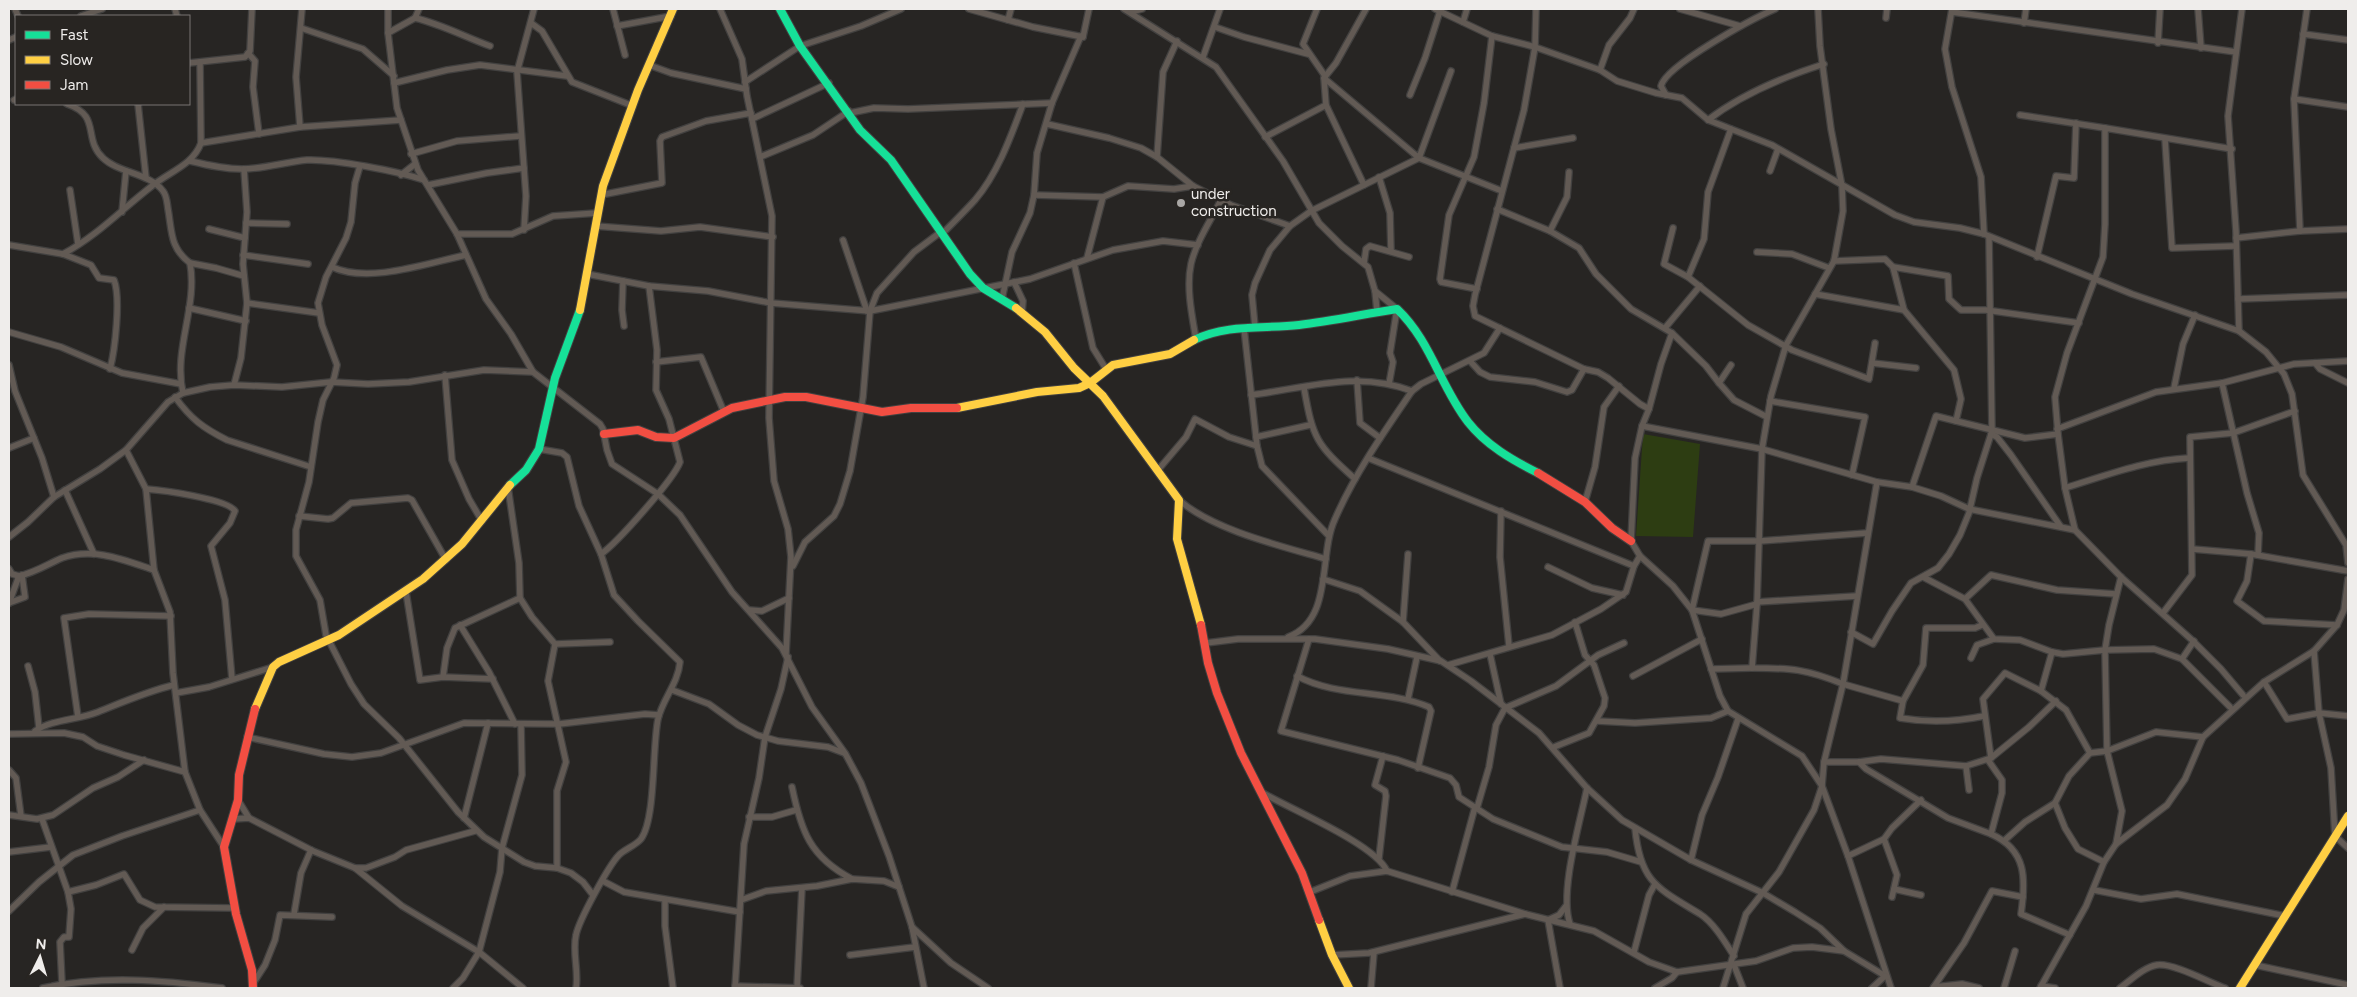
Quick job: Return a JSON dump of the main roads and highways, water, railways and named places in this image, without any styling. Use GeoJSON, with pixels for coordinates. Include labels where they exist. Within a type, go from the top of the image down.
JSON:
{"type":"FeatureCollection","features":[{"type":"Feature","properties":{"kind":"place","name":"under construction"},"geometry":{"type":"Point","coordinates":[1181,203]}}]}
